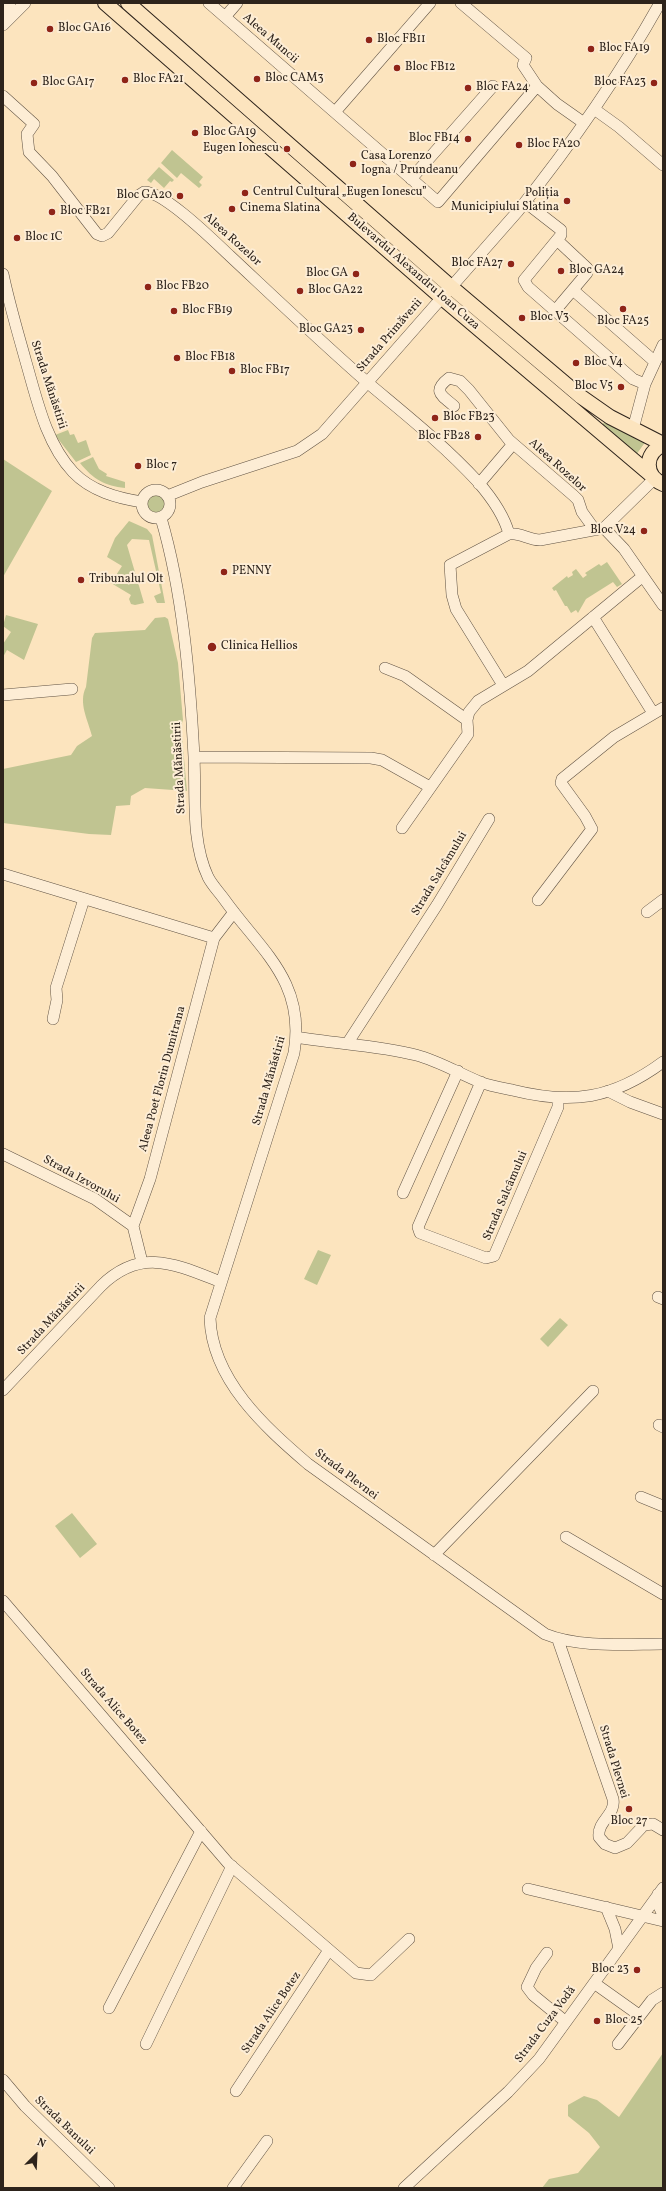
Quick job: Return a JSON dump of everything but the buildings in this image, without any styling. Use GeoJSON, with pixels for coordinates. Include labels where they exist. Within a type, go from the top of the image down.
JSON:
{"type":"FeatureCollection","features":[{"type":"Feature","properties":{"kind":"main road","name":"Bulevardul Alexandru Ioan Cuza"},"geometry":{"type":"LineString","coordinates":[[105,3],[441,297],[658,482]]}},
{"type":"Feature","properties":{"kind":"main road","name":"Bulevardul Alexandru Ioan Cuza"},"geometry":{"type":"LineString","coordinates":[[128,3],[450,286],[580,396],[610,417],[663,444]]}},
{"type":"Feature","properties":{"kind":"main road"},"geometry":{"type":"LineString","coordinates":[[658,482],[648,463],[653,451],[663,444]]}},
{"type":"Feature","properties":{"kind":"street"},"geometry":{"type":"LineString","coordinates":[[3,16],[10,3]]}},
{"type":"Feature","properties":{"kind":"street","name":"Aleea Muncii"},"geometry":{"type":"LineString","coordinates":[[209,3],[438,202],[537,86]]}},
{"type":"Feature","properties":{"kind":"street","name":"Aleea Muncii"},"geometry":{"type":"LineString","coordinates":[[225,17],[237,3]]}},
{"type":"Feature","properties":{"kind":"street"},"geometry":{"type":"LineString","coordinates":[[335,112],[430,3]]}},
{"type":"Feature","properties":{"kind":"street"},"geometry":{"type":"LineString","coordinates":[[462,3],[526,58],[523,65],[537,86],[557,104],[584,123]]}},
{"type":"Feature","properties":{"kind":"street","name":"Strada Primăverii"},"geometry":{"type":"LineString","coordinates":[[142,502],[145,495],[152,491],[161,491],[167,496],[297,451],[322,434],[525,202],[584,123],[641,37],[660,3]]}},
{"type":"Feature","properties":{"kind":"street"},"geometry":{"type":"LineString","coordinates":[[3,25],[23,4]]}},
{"type":"Feature","properties":{"kind":"street"},"geometry":{"type":"LineString","coordinates":[[411,179],[493,86]]}},
{"type":"Feature","properties":{"kind":"street","name":"Aleea Rozelor"},"geometry":{"type":"LineString","coordinates":[[3,96],[34,124],[27,134],[28,152],[52,176],[97,234],[102,236],[108,233],[141,194],[152,193],[188,217],[367,382],[436,440],[479,484],[496,506],[509,534]]}},
{"type":"Feature","properties":{"kind":"street"},"geometry":{"type":"LineString","coordinates":[[594,108],[619,127],[663,165]]}},
{"type":"Feature","properties":{"kind":"street"},"geometry":{"type":"LineString","coordinates":[[525,202],[561,230],[561,235],[524,280],[534,295],[634,379],[645,384]]}},
{"type":"Feature","properties":{"kind":"street"},"geometry":{"type":"LineString","coordinates":[[554,312],[587,273],[587,268],[557,240]]}},
{"type":"Feature","properties":{"kind":"street","name":"Strada Mănăstirii"},"geometry":{"type":"LineString","coordinates":[[3,274],[42,416],[61,456],[74,473],[100,491],[121,498],[142,502]]}},
{"type":"Feature","properties":{"kind":"street"},"geometry":{"type":"LineString","coordinates":[[573,290],[654,361]]}},
{"type":"Feature","properties":{"kind":"street"},"geometry":{"type":"LineString","coordinates":[[633,429],[645,384],[654,361],[663,345]]}},
{"type":"Feature","properties":{"kind":"street","name":"Aleea Rozelor"},"geometry":{"type":"LineString","coordinates":[[454,406],[440,394],[439,390],[442,384],[449,378],[460,382],[469,390],[513,444],[578,500],[582,512],[599,529],[624,549],[663,605]]}},
{"type":"Feature","properties":{"kind":"street","name":"Aleea Rozelor"},"geometry":{"type":"LineString","coordinates":[[479,484],[513,444]]}},
{"type":"Feature","properties":{"kind":"street"},"geometry":{"type":"LineString","coordinates":[[503,685],[456,608],[452,595],[450,565],[509,534],[517,534],[532,540],[540,540],[599,529],[658,482]]}},
{"type":"Feature","properties":{"kind":"street"},"geometry":{"type":"LineString","coordinates":[[142,502],[143,510],[149,517],[161,518],[169,508],[167,496]]}},
{"type":"Feature","properties":{"kind":"street","name":"Strada Mănăstirii"},"geometry":{"type":"LineString","coordinates":[[3,1390],[114,1273],[142,1262],[158,1262],[179,1267],[221,1282],[294,1053],[296,1037],[294,1004],[286,983],[270,955],[234,912],[208,877],[200,847],[196,822],[194,757],[182,627],[167,537],[161,518]]}},
{"type":"Feature","properties":{"kind":"street"},"geometry":{"type":"LineString","coordinates":[[402,828],[468,734],[467,720],[469,712],[478,701],[528,671],[643,576]]}},
{"type":"Feature","properties":{"kind":"street"},"geometry":{"type":"LineString","coordinates":[[593,617],[653,714]]}},
{"type":"Feature","properties":{"kind":"street"},"geometry":{"type":"LineString","coordinates":[[385,668],[405,676],[467,720]]}},
{"type":"Feature","properties":{"kind":"street"},"geometry":{"type":"LineString","coordinates":[[3,695],[72,690]]}},
{"type":"Feature","properties":{"kind":"street"},"geometry":{"type":"LineString","coordinates":[[538,900],[592,829],[585,816],[561,783],[562,779],[614,737],[663,708]]}},
{"type":"Feature","properties":{"kind":"street"},"geometry":{"type":"LineString","coordinates":[[194,757],[371,758],[382,760],[430,787]]}},
{"type":"Feature","properties":{"kind":"street","name":"Strada Salcâmului"},"geometry":{"type":"LineString","coordinates":[[347,1044],[437,905],[489,818]]}},
{"type":"Feature","properties":{"kind":"street"},"geometry":{"type":"LineString","coordinates":[[3,874],[214,938],[234,912]]}},
{"type":"Feature","properties":{"kind":"street"},"geometry":{"type":"LineString","coordinates":[[53,1018],[57,1000],[56,988],[84,899]]}},
{"type":"Feature","properties":{"kind":"street"},"geometry":{"type":"LineString","coordinates":[[647,912],[663,900]]}},
{"type":"Feature","properties":{"kind":"street","name":"Aleea Poet Florin Dumitrana"},"geometry":{"type":"LineString","coordinates":[[133,1226],[150,1179],[214,938]]}},
{"type":"Feature","properties":{"kind":"street"},"geometry":{"type":"LineString","coordinates":[[296,1037],[415,1055],[443,1063],[481,1082],[537,1096],[558,1099],[583,1097],[608,1091],[645,1075],[663,1062]]}},
{"type":"Feature","properties":{"kind":"street"},"geometry":{"type":"LineString","coordinates":[[403,1193],[458,1071]]}},
{"type":"Feature","properties":{"kind":"street","name":"Strada Salcâmului"},"geometry":{"type":"LineString","coordinates":[[481,1082],[418,1227],[420,1232],[486,1258],[494,1256],[506,1230],[558,1107],[558,1099]]}},
{"type":"Feature","properties":{"kind":"street"},"geometry":{"type":"LineString","coordinates":[[608,1091],[630,1102],[663,1114]]}},
{"type":"Feature","properties":{"kind":"street","name":"Strada Izvorului"},"geometry":{"type":"LineString","coordinates":[[3,1154],[95,1199],[133,1226]]}},
{"type":"Feature","properties":{"kind":"street"},"geometry":{"type":"LineString","coordinates":[[133,1226],[142,1262]]}},
{"type":"Feature","properties":{"kind":"street","name":"Strada Plevnei"},"geometry":{"type":"LineString","coordinates":[[221,1282],[210,1318],[212,1337],[224,1370],[246,1402],[273,1433],[308,1464],[545,1634],[558,1640],[613,1799],[613,1809],[599,1828],[599,1837],[605,1844],[615,1848],[627,1843],[644,1825],[653,1824],[663,1830]]}},
{"type":"Feature","properties":{"kind":"street"},"geometry":{"type":"LineString","coordinates":[[434,1555],[593,1391]]}},
{"type":"Feature","properties":{"kind":"street"},"geometry":{"type":"LineString","coordinates":[[641,1497],[663,1506]]}},
{"type":"Feature","properties":{"kind":"street"},"geometry":{"type":"LineString","coordinates":[[566,1537],[663,1594]]}},
{"type":"Feature","properties":{"kind":"street","name":"Strada Alice Botez"},"geometry":{"type":"LineString","coordinates":[[3,1601],[232,1866],[356,1973],[371,1975],[409,1939]]}},
{"type":"Feature","properties":{"kind":"street"},"geometry":{"type":"LineString","coordinates":[[558,1640],[621,1644],[663,1644]]}},
{"type":"Feature","properties":{"kind":"street"},"geometry":{"type":"LineString","coordinates":[[109,2008],[201,1831]]}},
{"type":"Feature","properties":{"kind":"street"},"geometry":{"type":"LineString","coordinates":[[146,2044],[232,1866]]}},
{"type":"Feature","properties":{"kind":"street"},"geometry":{"type":"LineString","coordinates":[[528,1889],[643,1915],[663,1921]]}},
{"type":"Feature","properties":{"kind":"street"},"geometry":{"type":"LineString","coordinates":[[661,1891],[658,1904],[663,1915]]}},
{"type":"Feature","properties":{"kind":"street","name":"Strada Cuza Vodă"},"geometry":{"type":"LineString","coordinates":[[404,2188],[508,2092],[539,2059],[661,1891]]}},
{"type":"Feature","properties":{"kind":"street"},"geometry":{"type":"LineString","coordinates":[[606,1907],[615,1929],[619,1949]]}},
{"type":"Feature","properties":{"kind":"street","name":"Strada Alice Botez"},"geometry":{"type":"LineString","coordinates":[[236,2091],[329,1950]]}},
{"type":"Feature","properties":{"kind":"street"},"geometry":{"type":"LineString","coordinates":[[547,1953],[536,1968],[527,1987],[533,1995],[566,2022]]}},
{"type":"Feature","properties":{"kind":"street"},"geometry":{"type":"LineString","coordinates":[[594,1983],[639,2016]]}},
{"type":"Feature","properties":{"kind":"street"},"geometry":{"type":"LineString","coordinates":[[618,2044],[652,2000],[663,1993]]}},
{"type":"Feature","properties":{"kind":"street","name":"Strada Banului"},"geometry":{"type":"LineString","coordinates":[[4,2083],[25,2106],[110,2188]]}},
{"type":"Feature","properties":{"kind":"street"},"geometry":{"type":"LineString","coordinates":[[233,2188],[268,2141]]}},
{"type":"Feature","properties":{"kind":"green space"},"geometry":{"type":"Polygon","coordinates":[[[172,150],[203,177],[199,182],[202,185],[199,188],[181,173],[177,178],[161,163],[172,150]]]}},
{"type":"Feature","properties":{"kind":"green space"},"geometry":{"type":"Polygon","coordinates":[[[159,167],[174,180],[172,182],[170,181],[164,188],[154,179],[151,183],[147,180],[159,167]]]}},
{"type":"Feature","properties":{"kind":"green space"},"geometry":{"type":"Polygon","coordinates":[[[607,417],[646,441],[636,455],[600,429],[607,417]]]}},
{"type":"Feature","properties":{"kind":"green space"},"geometry":{"type":"Polygon","coordinates":[[[68,430],[70,435],[74,434],[78,443],[86,440],[91,455],[76,462],[55,435],[68,430]]]}},
{"type":"Feature","properties":{"kind":"green space"},"geometry":{"type":"Polygon","coordinates":[[[93,457],[99,469],[107,474],[106,476],[125,482],[125,488],[111,486],[100,481],[80,463],[93,457]]]}},
{"type":"Feature","properties":{"kind":"green space"},"geometry":{"type":"Polygon","coordinates":[[[3,459],[52,491],[3,577],[3,459]]]}},
{"type":"Feature","properties":{"kind":"green space"},"geometry":{"type":"Polygon","coordinates":[[[156,495],[162,498],[165,504],[162,510],[156,513],[150,510],[147,504],[150,498],[156,495]]]}},
{"type":"Feature","properties":{"kind":"green space"},"geometry":{"type":"Polygon","coordinates":[[[129,521],[147,529],[152,535],[165,603],[157,603],[154,596],[161,593],[149,540],[132,539],[127,545],[144,603],[135,605],[131,604],[129,599],[131,595],[111,583],[122,566],[107,557],[115,538],[129,521]]]}},
{"type":"Feature","properties":{"kind":"green space"},"geometry":{"type":"Polygon","coordinates":[[[607,562],[622,584],[617,587],[613,582],[586,599],[578,613],[576,610],[571,613],[567,606],[565,606],[556,590],[554,591],[552,588],[567,576],[568,578],[573,575],[572,572],[576,569],[583,578],[587,575],[585,573],[599,564],[601,566],[607,562]]]}},
{"type":"Feature","properties":{"kind":"green space"},"geometry":{"type":"Polygon","coordinates":[[[6,615],[38,624],[24,660],[7,650],[3,657],[3,644],[11,632],[3,626],[6,615]]]}},
{"type":"Feature","properties":{"kind":"green space"},"geometry":{"type":"Polygon","coordinates":[[[165,617],[168,619],[178,663],[183,720],[181,726],[187,791],[145,788],[131,796],[130,805],[116,806],[111,835],[89,834],[3,823],[3,769],[71,755],[77,746],[92,736],[84,712],[83,699],[86,687],[92,638],[95,633],[145,630],[155,618],[165,617]]]}},
{"type":"Feature","properties":{"kind":"green space"},"geometry":{"type":"Polygon","coordinates":[[[318,1250],[331,1255],[317,1285],[304,1279],[318,1250]]]}},
{"type":"Feature","properties":{"kind":"green space"},"geometry":{"type":"Polygon","coordinates":[[[560,1318],[568,1325],[548,1347],[540,1339],[560,1318]]]}},
{"type":"Feature","properties":{"kind":"green space"},"geometry":{"type":"Polygon","coordinates":[[[72,1513],[97,1544],[80,1558],[55,1526],[72,1513]]]}},
{"type":"Feature","properties":{"kind":"green space"},"geometry":{"type":"Polygon","coordinates":[[[663,2053],[663,2188],[542,2188],[549,2179],[578,2173],[600,2147],[589,2133],[568,2116],[568,2105],[584,2096],[597,2100],[619,2117],[663,2053]]]}},
{"type":"Feature","properties":{"kind":"place","name":"Bloc GA16"},"geometry":{"type":"Point","coordinates":[50,29]}},
{"type":"Feature","properties":{"kind":"place","name":"Bloc FB11"},"geometry":{"type":"Point","coordinates":[369,40]}},
{"type":"Feature","properties":{"kind":"place","name":"Bloc FA19"},"geometry":{"type":"Point","coordinates":[591,49]}},
{"type":"Feature","properties":{"kind":"place","name":"Bloc FB12"},"geometry":{"type":"Point","coordinates":[397,68]}},
{"type":"Feature","properties":{"kind":"place","name":"Bloc CAM3"},"geometry":{"type":"Point","coordinates":[257,79]}},
{"type":"Feature","properties":{"kind":"place","name":"Bloc FA21"},"geometry":{"type":"Point","coordinates":[125,80]}},
{"type":"Feature","properties":{"kind":"place","name":"Bloc GA17"},"geometry":{"type":"Point","coordinates":[34,83]}},
{"type":"Feature","properties":{"kind":"place","name":"Bloc FA23"},"geometry":{"type":"Point","coordinates":[654,83]}},
{"type":"Feature","properties":{"kind":"place","name":"Bloc FA24"},"geometry":{"type":"Point","coordinates":[468,88]}},
{"type":"Feature","properties":{"kind":"place","name":"Bloc GA19"},"geometry":{"type":"Point","coordinates":[195,133]}},
{"type":"Feature","properties":{"kind":"place","name":"Bloc FB14"},"geometry":{"type":"Point","coordinates":[468,139]}},
{"type":"Feature","properties":{"kind":"place","name":"Bloc FA20"},"geometry":{"type":"Point","coordinates":[519,145]}},
{"type":"Feature","properties":{"kind":"place","name":"Eugen Ionescu"},"geometry":{"type":"Point","coordinates":[287,149]}},
{"type":"Feature","properties":{"kind":"place","name":"Casa Lorenzo Iogna / Prundeanu"},"geometry":{"type":"Point","coordinates":[353,164]}},
{"type":"Feature","properties":{"kind":"place","name":"Centrul Cultural „Eugen Ionescu”"},"geometry":{"type":"Point","coordinates":[245,193]}},
{"type":"Feature","properties":{"kind":"place","name":"Bloc GA20"},"geometry":{"type":"Point","coordinates":[180,196]}},
{"type":"Feature","properties":{"kind":"place","name":"Poliția Municipiului Slatina"},"geometry":{"type":"Point","coordinates":[567,201]}},
{"type":"Feature","properties":{"kind":"place","name":"Cinema Slatina"},"geometry":{"type":"Point","coordinates":[232,209]}},
{"type":"Feature","properties":{"kind":"place","name":"Bloc FB21"},"geometry":{"type":"Point","coordinates":[52,212]}},
{"type":"Feature","properties":{"kind":"place","name":"Bloc 1C"},"geometry":{"type":"Point","coordinates":[17,238]}},
{"type":"Feature","properties":{"kind":"place","name":"Bloc FA27"},"geometry":{"type":"Point","coordinates":[511,264]}},
{"type":"Feature","properties":{"kind":"place","name":"Bloc GA24"},"geometry":{"type":"Point","coordinates":[561,271]}},
{"type":"Feature","properties":{"kind":"place","name":"Bloc GA"},"geometry":{"type":"Point","coordinates":[356,274]}},
{"type":"Feature","properties":{"kind":"place","name":"Bloc FB20"},"geometry":{"type":"Point","coordinates":[148,287]}},
{"type":"Feature","properties":{"kind":"place","name":"Bloc GA22"},"geometry":{"type":"Point","coordinates":[300,291]}},
{"type":"Feature","properties":{"kind":"place","name":"Bloc FA25"},"geometry":{"type":"Point","coordinates":[623,309]}},
{"type":"Feature","properties":{"kind":"place","name":"Bloc FB19"},"geometry":{"type":"Point","coordinates":[174,311]}},
{"type":"Feature","properties":{"kind":"place","name":"Bloc V3"},"geometry":{"type":"Point","coordinates":[522,318]}},
{"type":"Feature","properties":{"kind":"place","name":"Bloc GA23"},"geometry":{"type":"Point","coordinates":[361,330]}},
{"type":"Feature","properties":{"kind":"place","name":"Bloc FB18"},"geometry":{"type":"Point","coordinates":[177,358]}},
{"type":"Feature","properties":{"kind":"place","name":"Bloc V4"},"geometry":{"type":"Point","coordinates":[576,363]}},
{"type":"Feature","properties":{"kind":"place","name":"Bloc FB17"},"geometry":{"type":"Point","coordinates":[232,371]}},
{"type":"Feature","properties":{"kind":"place","name":"Bloc V5"},"geometry":{"type":"Point","coordinates":[621,387]}},
{"type":"Feature","properties":{"kind":"place","name":"Bloc FB23"},"geometry":{"type":"Point","coordinates":[435,418]}},
{"type":"Feature","properties":{"kind":"place","name":"Bloc FB28"},"geometry":{"type":"Point","coordinates":[478,437]}},
{"type":"Feature","properties":{"kind":"place","name":"Bloc 7"},"geometry":{"type":"Point","coordinates":[138,466]}},
{"type":"Feature","properties":{"kind":"place","name":"Bloc V24"},"geometry":{"type":"Point","coordinates":[644,531]}},
{"type":"Feature","properties":{"kind":"place","name":"PENNY"},"geometry":{"type":"Point","coordinates":[224,572]}},
{"type":"Feature","properties":{"kind":"place","name":"Tribunalul Olt"},"geometry":{"type":"Point","coordinates":[81,580]}},
{"type":"Feature","properties":{"kind":"place","name":"Clinica Hellios"},"geometry":{"type":"Point","coordinates":[212,647]}},
{"type":"Feature","properties":{"kind":"place","name":"Bloc 27"},"geometry":{"type":"Point","coordinates":[629,1809]}},
{"type":"Feature","properties":{"kind":"place","name":"Bloc 23"},"geometry":{"type":"Point","coordinates":[637,1970]}},
{"type":"Feature","properties":{"kind":"place","name":"Bloc 25"},"geometry":{"type":"Point","coordinates":[597,2021]}}]}
